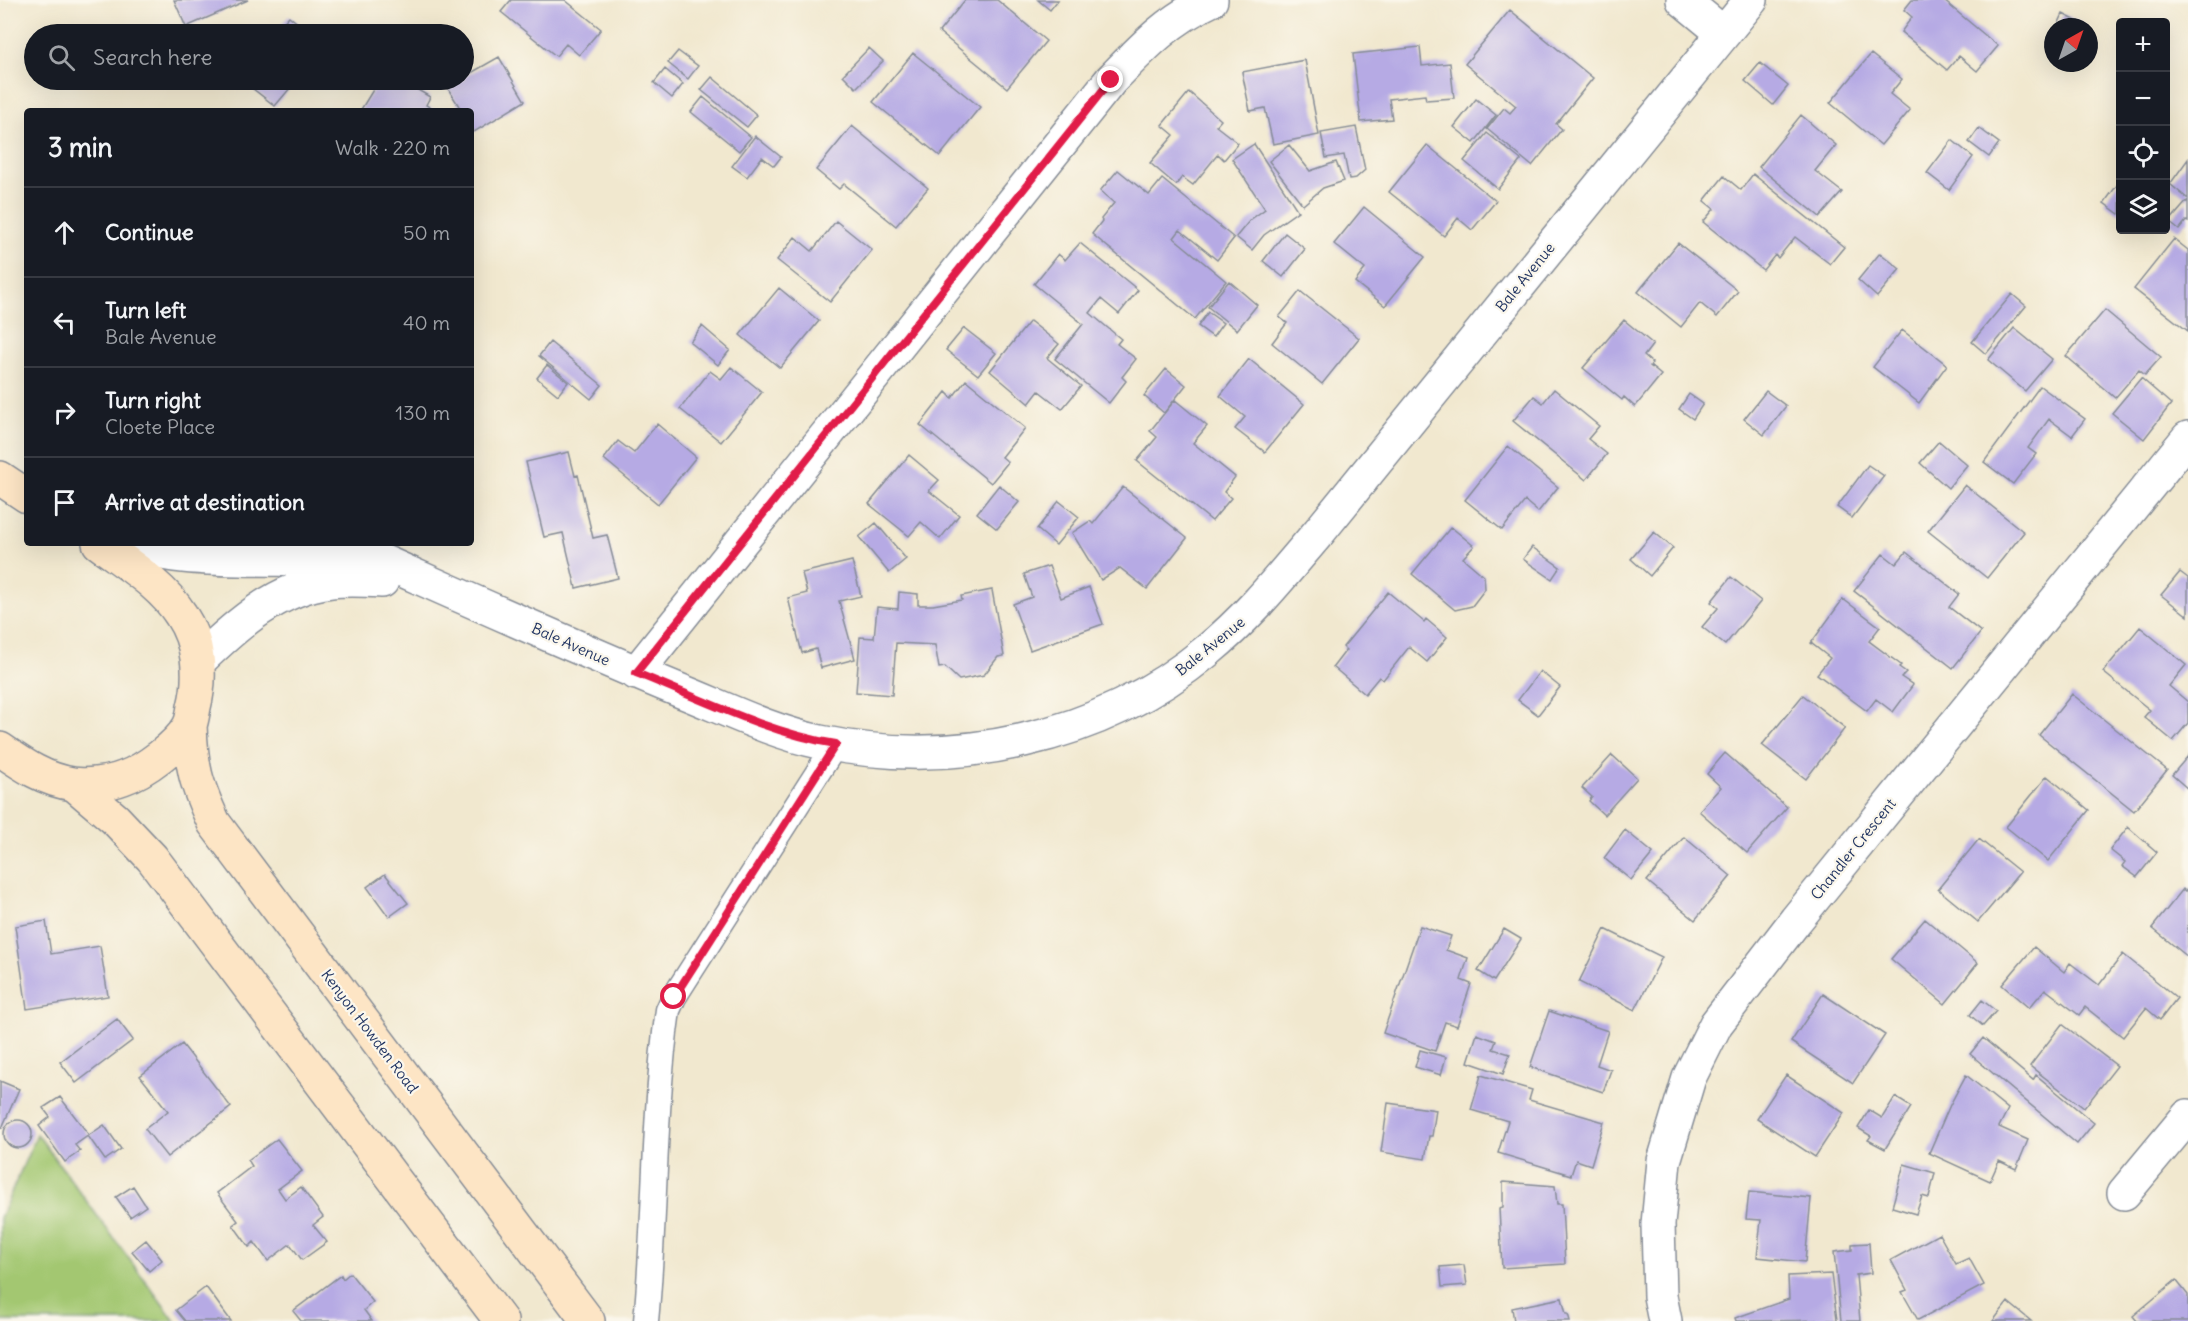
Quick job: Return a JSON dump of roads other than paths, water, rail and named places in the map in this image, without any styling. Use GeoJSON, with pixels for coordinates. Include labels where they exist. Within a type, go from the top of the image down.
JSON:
{"type":"FeatureCollection","features":[{"type":"Feature","properties":{"kind":"street"},"geometry":{"type":"LineString","coordinates":[[636,673],[1111,80],[1155,35],[1197,6],[1211,0]]}},
{"type":"Feature","properties":{"kind":"street"},"geometry":{"type":"LineString","coordinates":[[1683,0],[1723,33]]}},
{"type":"Feature","properties":{"kind":"street","name":"Bale Avenue"},"geometry":{"type":"LineString","coordinates":[[129,546],[181,556],[222,559],[337,558],[382,561],[636,673],[766,725],[818,741],[866,749],[923,753],[996,746],[1056,732],[1115,709],[1156,688],[1206,652],[1248,615],[1319,532],[1751,0]]}},
{"type":"Feature","properties":{"kind":"street","name":"Chandler Crescent"},"geometry":{"type":"LineString","coordinates":[[1665,1321],[1660,1296],[1658,1224],[1664,1161],[1689,1078],[1716,1024],[1796,920],[2188,438]]}},
{"type":"Feature","properties":{"kind":"street"},"geometry":{"type":"LineString","coordinates":[[0,478],[24,494]]}},
{"type":"Feature","properties":{"kind":"street"},"geometry":{"type":"LineString","coordinates":[[8,762],[50,779],[75,785],[123,778],[170,748],[190,724],[199,690],[198,661],[192,637],[182,615],[163,592],[103,546]]}},
{"type":"Feature","properties":{"kind":"street","name":"Bale Avenue"},"geometry":{"type":"LineString","coordinates":[[198,661],[235,626],[270,603],[301,588],[330,581],[425,580]]}},
{"type":"Feature","properties":{"kind":"street","name":"Kenyon Howden Road"},"geometry":{"type":"LineString","coordinates":[[190,724],[190,758],[198,789],[214,823],[588,1321]]}},
{"type":"Feature","properties":{"kind":"street"},"geometry":{"type":"LineString","coordinates":[[75,785],[115,819],[152,858],[501,1321]]}},
{"type":"Feature","properties":{"kind":"street"},"geometry":{"type":"LineString","coordinates":[[2124,1193],[2188,1116]]}},
{"type":"Feature","properties":{"kind":"lane"},"geometry":{"type":"LineString","coordinates":[[646,1321],[668,1010],[674,997],[836,744]]}}]}
